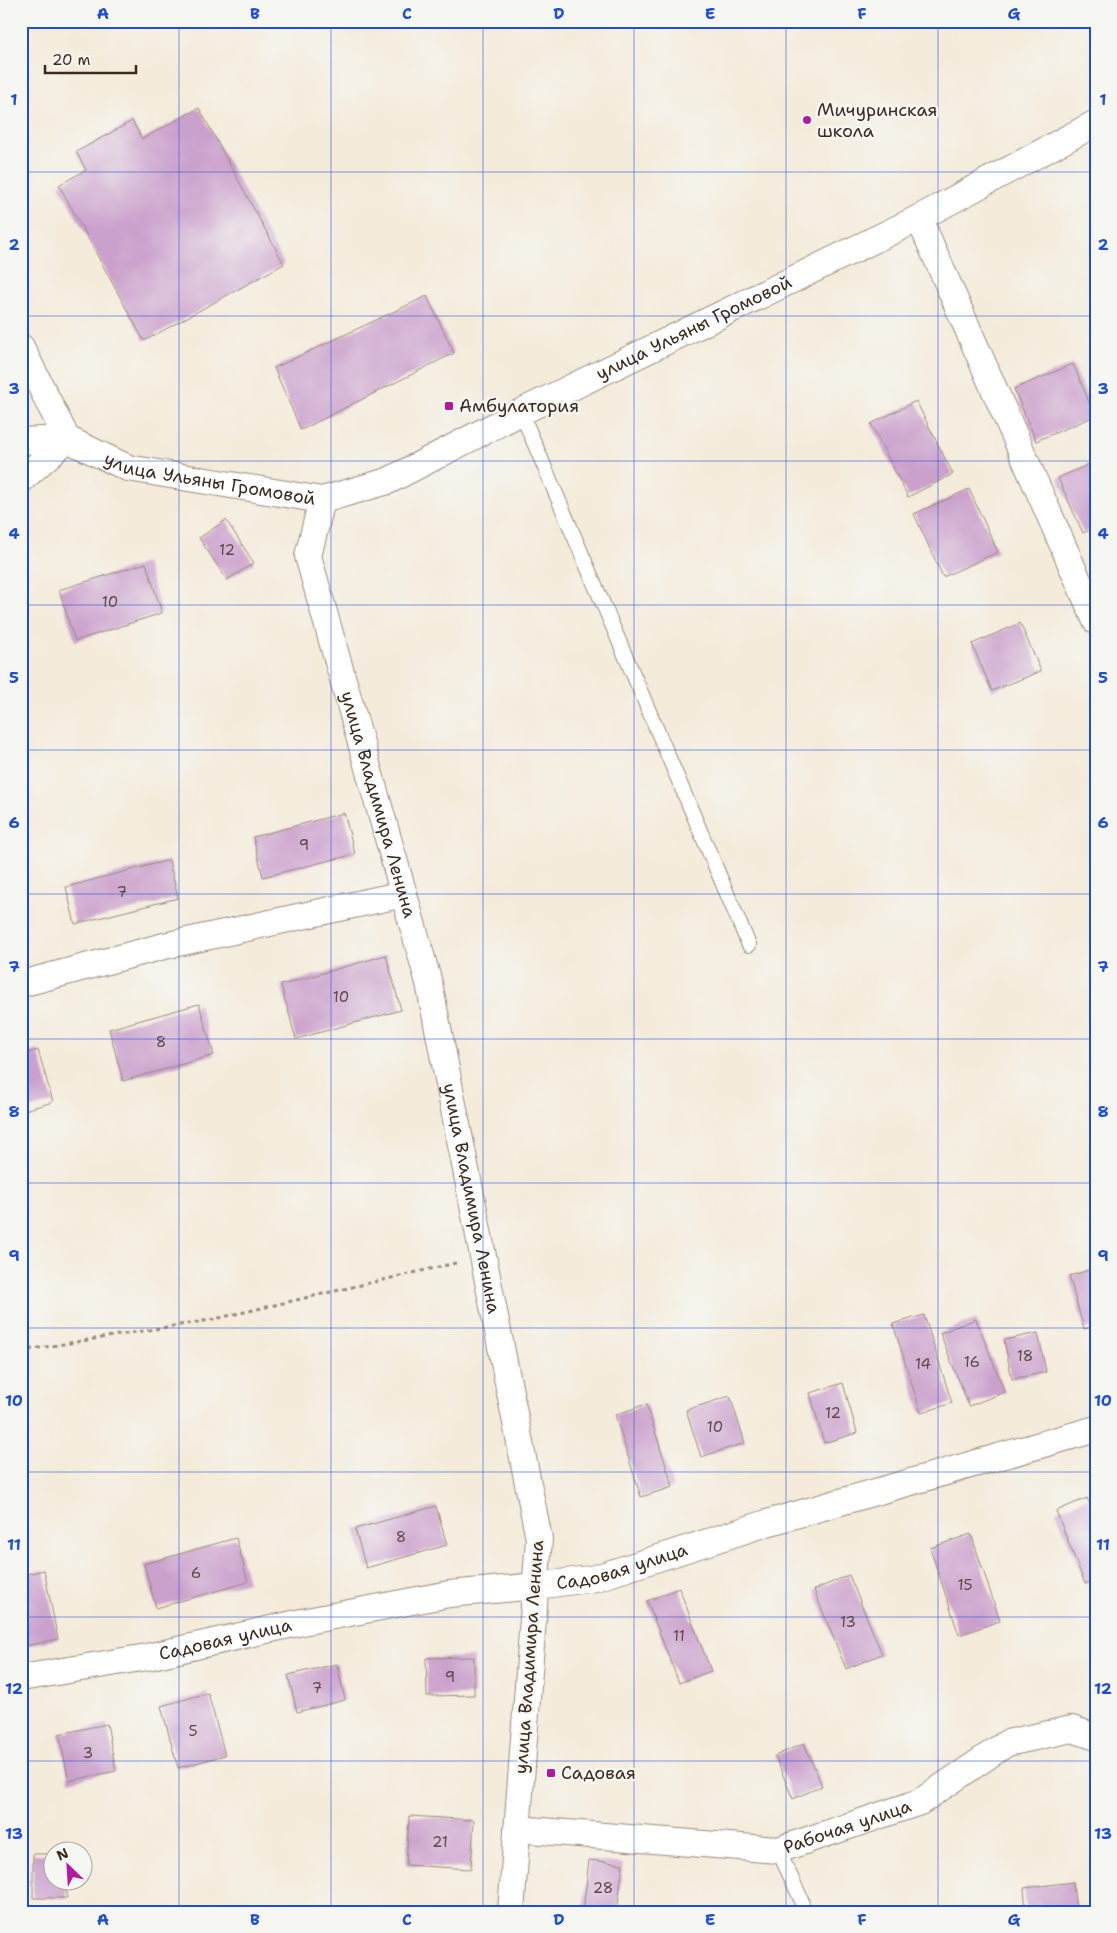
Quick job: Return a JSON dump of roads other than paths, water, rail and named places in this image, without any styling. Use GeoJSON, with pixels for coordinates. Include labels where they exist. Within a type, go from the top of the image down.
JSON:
{"type":"FeatureCollection","features":[{"type":"Feature","properties":{"kind":"street","name":"улица Ульяны Громовой"},"geometry":{"type":"LineString","coordinates":[[21,441],[67,439],[128,468],[322,500],[388,481],[521,412],[919,218],[1096,123]]}},
{"type":"Feature","properties":{"kind":"street"},"geometry":{"type":"LineString","coordinates":[[919,218],[1096,621]]}},
{"type":"Feature","properties":{"kind":"street"},"geometry":{"type":"LineString","coordinates":[[21,347],[67,439],[21,480]]}},
{"type":"Feature","properties":{"kind":"street","name":"улица Владимира Ленина"},"geometry":{"type":"LineString","coordinates":[[322,500],[308,556],[429,983],[481,1257],[539,1539],[537,1586],[511,1912]]}},
{"type":"Feature","properties":{"kind":"street"},"geometry":{"type":"LineString","coordinates":[[21,984],[164,946],[404,894]]}},
{"type":"Feature","properties":{"kind":"street","name":"Садовая улица"},"geometry":{"type":"LineString","coordinates":[[21,1678],[147,1657],[302,1622],[449,1594],[537,1586],[596,1578],[767,1523],[1096,1429]]}},
{"type":"Feature","properties":{"kind":"street","name":"Рабочая улица"},"geometry":{"type":"LineString","coordinates":[[518,1829],[778,1850],[920,1802],[1007,1743],[1072,1729],[1096,1736]]}},
{"type":"Feature","properties":{"kind":"lane"},"geometry":{"type":"LineString","coordinates":[[521,412],[749,946]]}},
{"type":"Feature","properties":{"kind":"lane"},"geometry":{"type":"LineString","coordinates":[[778,1850],[801,1899],[803,1912]]}},
{"type":"Feature","properties":{"kind":"place","name":"Мичуринская школа"},"geometry":{"type":"Point","coordinates":[807,120]}},
{"type":"Feature","properties":{"kind":"place","name":"Амбулатория"},"geometry":{"type":"Point","coordinates":[449,406]}},
{"type":"Feature","properties":{"kind":"place","name":"Садовая"},"geometry":{"type":"Point","coordinates":[551,1773]}}]}
